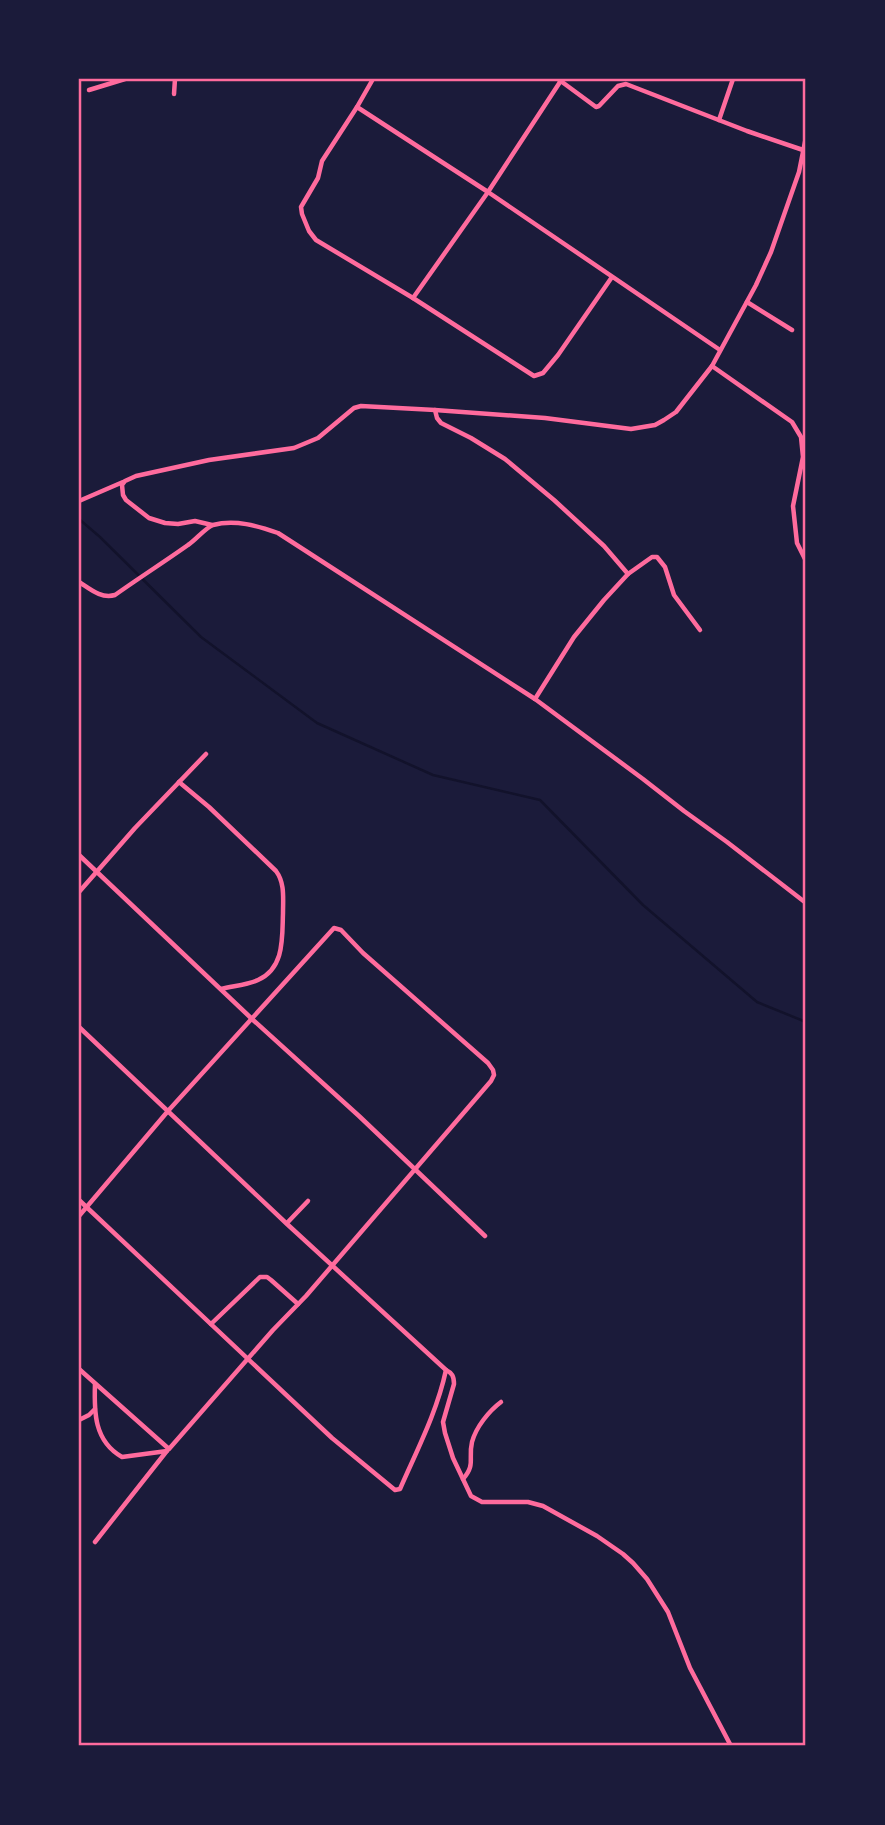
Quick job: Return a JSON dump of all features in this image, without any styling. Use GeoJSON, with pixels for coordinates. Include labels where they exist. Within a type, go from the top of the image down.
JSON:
{"type":"FeatureCollection","features":[{"type":"Feature","properties":{"kind":"street"},"geometry":{"type":"LineString","coordinates":[[89,90],[125,79]]}},
{"type":"Feature","properties":{"kind":"street"},"geometry":{"type":"LineString","coordinates":[[174,94],[175,79]]}},
{"type":"Feature","properties":{"kind":"street"},"geometry":{"type":"LineString","coordinates":[[373,79],[322,161],[318,178],[301,207],[309,231],[316,240],[414,298],[534,376],[543,373],[558,355],[612,277]]}},
{"type":"Feature","properties":{"kind":"street"},"geometry":{"type":"LineString","coordinates":[[414,298],[488,192],[560,79],[596,107],[618,86],[626,84],[803,150]]}},
{"type":"Feature","properties":{"kind":"street"},"geometry":{"type":"LineString","coordinates":[[719,120],[733,79]]}},
{"type":"Feature","properties":{"kind":"street"},"geometry":{"type":"LineString","coordinates":[[357,107],[488,192],[720,350]]}},
{"type":"Feature","properties":{"kind":"street"},"geometry":{"type":"LineString","coordinates":[[79,501],[136,476],[209,460],[294,449],[318,438],[356,407],[545,418],[631,429],[655,425],[676,411],[712,366],[747,302],[771,252],[799,172],[806,137]]}},
{"type":"Feature","properties":{"kind":"street"},"geometry":{"type":"LineString","coordinates":[[747,302],[792,330]]}},
{"type":"Feature","properties":{"kind":"street"},"geometry":{"type":"LineString","coordinates":[[712,366],[792,422],[801,437],[803,457],[793,506],[797,543],[806,561]]}},
{"type":"Feature","properties":{"kind":"street"},"geometry":{"type":"LineString","coordinates":[[435,410],[441,423],[489,448],[537,485],[604,546],[628,574]]}},
{"type":"Feature","properties":{"kind":"street"},"geometry":{"type":"LineString","coordinates":[[125,481],[122,485],[123,495],[149,518],[178,524],[195,521],[212,525],[253,525],[278,533],[535,699],[806,903]]}},
{"type":"Feature","properties":{"kind":"street"},"geometry":{"type":"LineString","coordinates":[[79,582],[101,595],[116,595],[212,525]]}},
{"type":"Feature","properties":{"kind":"street"},"geometry":{"type":"LineString","coordinates":[[535,699],[574,637],[604,600],[628,574],[652,557],[657,557],[665,567],[674,595],[700,631]]}},
{"type":"Feature","properties":{"kind":"street"},"geometry":{"type":"LineString","coordinates":[[79,892],[135,828],[206,754]]}},
{"type":"Feature","properties":{"kind":"street"},"geometry":{"type":"LineString","coordinates":[[179,782],[276,871],[282,882],[283,936],[274,967],[259,980],[221,989]]}},
{"type":"Feature","properties":{"kind":"street"},"geometry":{"type":"LineString","coordinates":[[79,855],[485,1236]]}},
{"type":"Feature","properties":{"kind":"street"},"geometry":{"type":"LineString","coordinates":[[79,1216],[168,1111],[320,942],[336,928],[493,1070],[491,1081],[168,1450],[95,1542]]}},
{"type":"Feature","properties":{"kind":"street"},"geometry":{"type":"LineString","coordinates":[[79,1027],[287,1224],[451,1373],[454,1378],[443,1422],[444,1433],[471,1496],[490,1502],[528,1502],[543,1506],[597,1536],[633,1563],[668,1612],[690,1668],[730,1746]]}},
{"type":"Feature","properties":{"kind":"street"},"geometry":{"type":"LineString","coordinates":[[79,1200],[332,1438],[397,1490],[400,1489],[441,1393],[446,1370]]}},
{"type":"Feature","properties":{"kind":"street"},"geometry":{"type":"LineString","coordinates":[[287,1224],[308,1201]]}},
{"type":"Feature","properties":{"kind":"street"},"geometry":{"type":"LineString","coordinates":[[211,1324],[260,1277],[267,1277],[298,1304]]}},
{"type":"Feature","properties":{"kind":"street"},"geometry":{"type":"LineString","coordinates":[[79,1369],[168,1450]]}},
{"type":"Feature","properties":{"kind":"street"},"geometry":{"type":"LineString","coordinates":[[95,1383],[94,1409],[99,1433],[117,1454],[122,1457],[168,1450]]}},
{"type":"Feature","properties":{"kind":"street"},"geometry":{"type":"LineString","coordinates":[[463,1479],[471,1468],[475,1434],[501,1402]]}},
{"type":"Feature","properties":{"kind":"street"},"geometry":{"type":"LineString","coordinates":[[79,1420],[94,1409]]}},
{"type":"Feature","properties":{"kind":"waterway"},"geometry":{"type":"LineString","coordinates":[[79,519],[201,637],[317,723],[433,775],[540,800],[643,905],[757,1002],[806,1022]]}}]}
